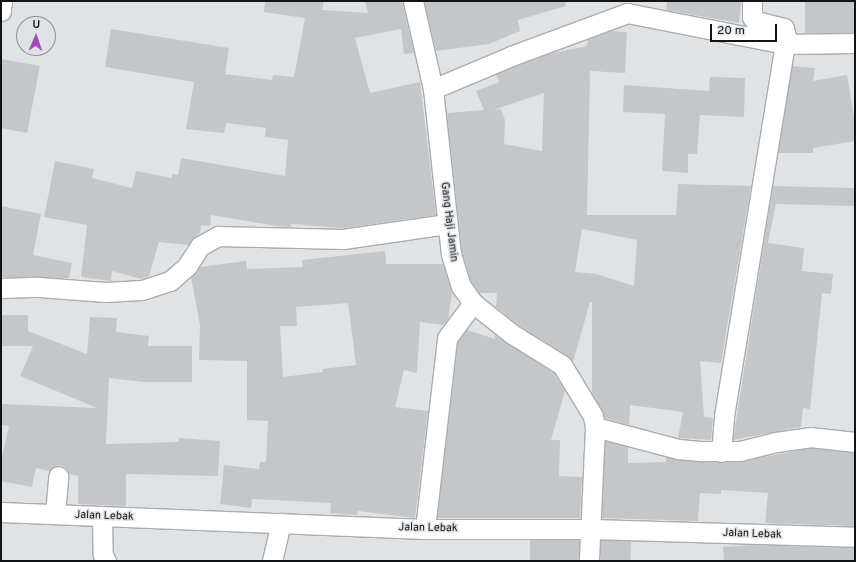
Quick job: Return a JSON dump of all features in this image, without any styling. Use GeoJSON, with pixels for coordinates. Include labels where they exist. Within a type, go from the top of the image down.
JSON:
{"type":"FeatureCollection","features":[{"type":"Feature","properties":{"kind":"street"},"geometry":{"type":"LineString","coordinates":[[1,11],[2,1]]}},
{"type":"Feature","properties":{"kind":"street","name":"Gang Haji Jamin"},"geometry":{"type":"LineString","coordinates":[[413,1],[433,89],[447,224],[455,270],[462,286],[473,302],[512,334],[562,365],[593,416],[596,427],[589,561]]}},
{"type":"Feature","properties":{"kind":"street"},"geometry":{"type":"LineString","coordinates":[[721,452],[724,416],[787,34],[784,28],[755,20],[752,17],[752,1]]}},
{"type":"Feature","properties":{"kind":"street"},"geometry":{"type":"LineString","coordinates":[[433,89],[511,56],[627,13],[785,44],[855,43]]}},
{"type":"Feature","properties":{"kind":"street"},"geometry":{"type":"LineString","coordinates":[[1,288],[39,287],[105,292],[142,290],[170,282],[187,266],[200,246],[218,236],[342,239],[447,224]]}},
{"type":"Feature","properties":{"kind":"street"},"geometry":{"type":"LineString","coordinates":[[425,528],[447,338],[473,302]]}},
{"type":"Feature","properties":{"kind":"street"},"geometry":{"type":"LineString","coordinates":[[596,427],[678,448],[721,452],[751,450],[776,442],[810,438],[855,442]]}},
{"type":"Feature","properties":{"kind":"street"},"geometry":{"type":"LineString","coordinates":[[56,514],[58,476]]}},
{"type":"Feature","properties":{"kind":"street","name":"Jalan Lebak"},"geometry":{"type":"LineString","coordinates":[[1,512],[425,528],[591,530],[855,537]]}},
{"type":"Feature","properties":{"kind":"street"},"geometry":{"type":"LineString","coordinates":[[102,516],[103,555],[106,561]]}},
{"type":"Feature","properties":{"kind":"street"},"geometry":{"type":"LineString","coordinates":[[272,561],[282,523]]}},
{"type":"Feature","properties":{"kind":"building"},"geometry":{"type":"Polygon","coordinates":[[[265,1],[324,1],[322,10],[368,13],[365,1],[402,1],[414,53],[404,54],[401,29],[355,38],[370,93],[420,82],[436,215],[345,228],[291,224],[291,227],[277,226],[211,215],[210,226],[201,225],[200,233],[188,245],[159,242],[149,276],[141,279],[112,271],[111,281],[81,277],[87,225],[44,217],[55,161],[94,169],[92,178],[132,188],[136,171],[172,178],[172,174],[178,175],[181,158],[285,176],[288,140],[265,137],[266,128],[226,123],[224,133],[186,129],[194,82],[105,67],[111,29],[229,48],[225,74],[272,80],[273,75],[294,77],[305,18],[264,12],[265,1]]]}},
{"type":"Feature","properties":{"kind":"building"},"geometry":{"type":"Polygon","coordinates":[[[424,1],[565,1],[566,6],[518,20],[520,31],[489,44],[436,51],[424,1]]]}},
{"type":"Feature","properties":{"kind":"building"},"geometry":{"type":"Polygon","coordinates":[[[667,1],[741,1],[739,23],[666,10],[667,1]]]}},
{"type":"Feature","properties":{"kind":"building"},"geometry":{"type":"Polygon","coordinates":[[[805,1],[855,1],[855,33],[805,33],[805,1]]]}},
{"type":"Feature","properties":{"kind":"building"},"geometry":{"type":"Polygon","coordinates":[[[611,31],[627,32],[625,73],[590,71],[587,215],[676,215],[678,184],[751,186],[721,363],[700,361],[704,417],[713,418],[711,440],[678,438],[683,412],[630,405],[629,425],[605,418],[592,393],[592,302],[590,302],[573,362],[568,356],[518,325],[496,307],[497,293],[479,293],[471,281],[462,252],[447,113],[484,110],[476,91],[499,82],[496,74],[548,54],[587,46],[588,39],[611,31]],[[544,93],[493,110],[501,109],[505,120],[504,144],[542,151],[544,93]],[[582,229],[575,272],[596,274],[634,286],[637,240],[582,229]]]}},
{"type":"Feature","properties":{"kind":"building"},"geometry":{"type":"Polygon","coordinates":[[[1,59],[40,66],[27,133],[1,128],[1,59]]]}},
{"type":"Feature","properties":{"kind":"building"},"geometry":{"type":"Polygon","coordinates":[[[792,66],[815,68],[813,81],[847,75],[855,123],[855,141],[813,148],[813,153],[778,153],[792,66]]]}},
{"type":"Feature","properties":{"kind":"building"},"geometry":{"type":"Polygon","coordinates":[[[710,77],[745,78],[744,117],[700,115],[697,154],[688,154],[688,173],[662,171],[665,114],[623,112],[624,85],[709,91],[710,77]]]}},
{"type":"Feature","properties":{"kind":"building"},"geometry":{"type":"Polygon","coordinates":[[[773,186],[855,188],[855,206],[776,204],[768,243],[804,248],[802,271],[833,274],[831,294],[822,293],[810,409],[803,408],[801,427],[733,440],[773,186]]]}},
{"type":"Feature","properties":{"kind":"building"},"geometry":{"type":"Polygon","coordinates":[[[1,206],[41,214],[33,255],[72,263],[69,278],[1,277],[1,206]]]}},
{"type":"Feature","properties":{"kind":"building"},"geometry":{"type":"Polygon","coordinates":[[[385,251],[386,264],[443,264],[452,293],[448,319],[443,325],[420,322],[417,373],[404,370],[395,407],[428,411],[415,518],[358,511],[357,515],[330,513],[331,503],[252,499],[251,508],[220,504],[224,465],[259,469],[260,462],[266,462],[268,421],[247,420],[247,361],[199,360],[200,325],[191,277],[200,267],[246,261],[247,269],[303,267],[302,260],[385,251]],[[348,303],[296,307],[297,326],[280,326],[283,377],[323,372],[322,369],[356,365],[348,303]]]}},
{"type":"Feature","properties":{"kind":"building"},"geometry":{"type":"Polygon","coordinates":[[[1,315],[28,315],[28,331],[87,354],[90,317],[117,318],[116,332],[149,336],[148,346],[192,346],[192,382],[144,382],[109,378],[106,444],[178,442],[179,438],[220,441],[218,476],[126,474],[126,506],[78,504],[78,476],[69,474],[65,467],[59,465],[49,471],[36,468],[32,487],[1,481],[1,461],[9,426],[1,425],[1,404],[97,408],[20,376],[33,346],[1,346],[1,315]]]}},
{"type":"Feature","properties":{"kind":"building"},"geometry":{"type":"Polygon","coordinates":[[[467,330],[495,339],[495,335],[554,373],[565,391],[551,440],[560,440],[559,476],[582,477],[580,518],[437,518],[458,342],[467,330]]]}},
{"type":"Feature","properties":{"kind":"building"},"geometry":{"type":"Polygon","coordinates":[[[605,441],[628,447],[628,463],[666,462],[666,457],[702,462],[740,462],[810,448],[855,453],[855,526],[765,523],[768,493],[721,490],[721,494],[700,493],[698,521],[602,518],[605,441]]]}},
{"type":"Feature","properties":{"kind":"building"},"geometry":{"type":"Polygon","coordinates":[[[530,540],[579,540],[579,561],[530,561],[530,540]]]}},
{"type":"Feature","properties":{"kind":"building"},"geometry":{"type":"Polygon","coordinates":[[[601,540],[631,541],[630,561],[600,561],[601,540]]]}},
{"type":"Feature","properties":{"kind":"building"},"geometry":{"type":"Polygon","coordinates":[[[754,545],[855,548],[855,561],[724,561],[723,547],[754,545]]]}}]}
